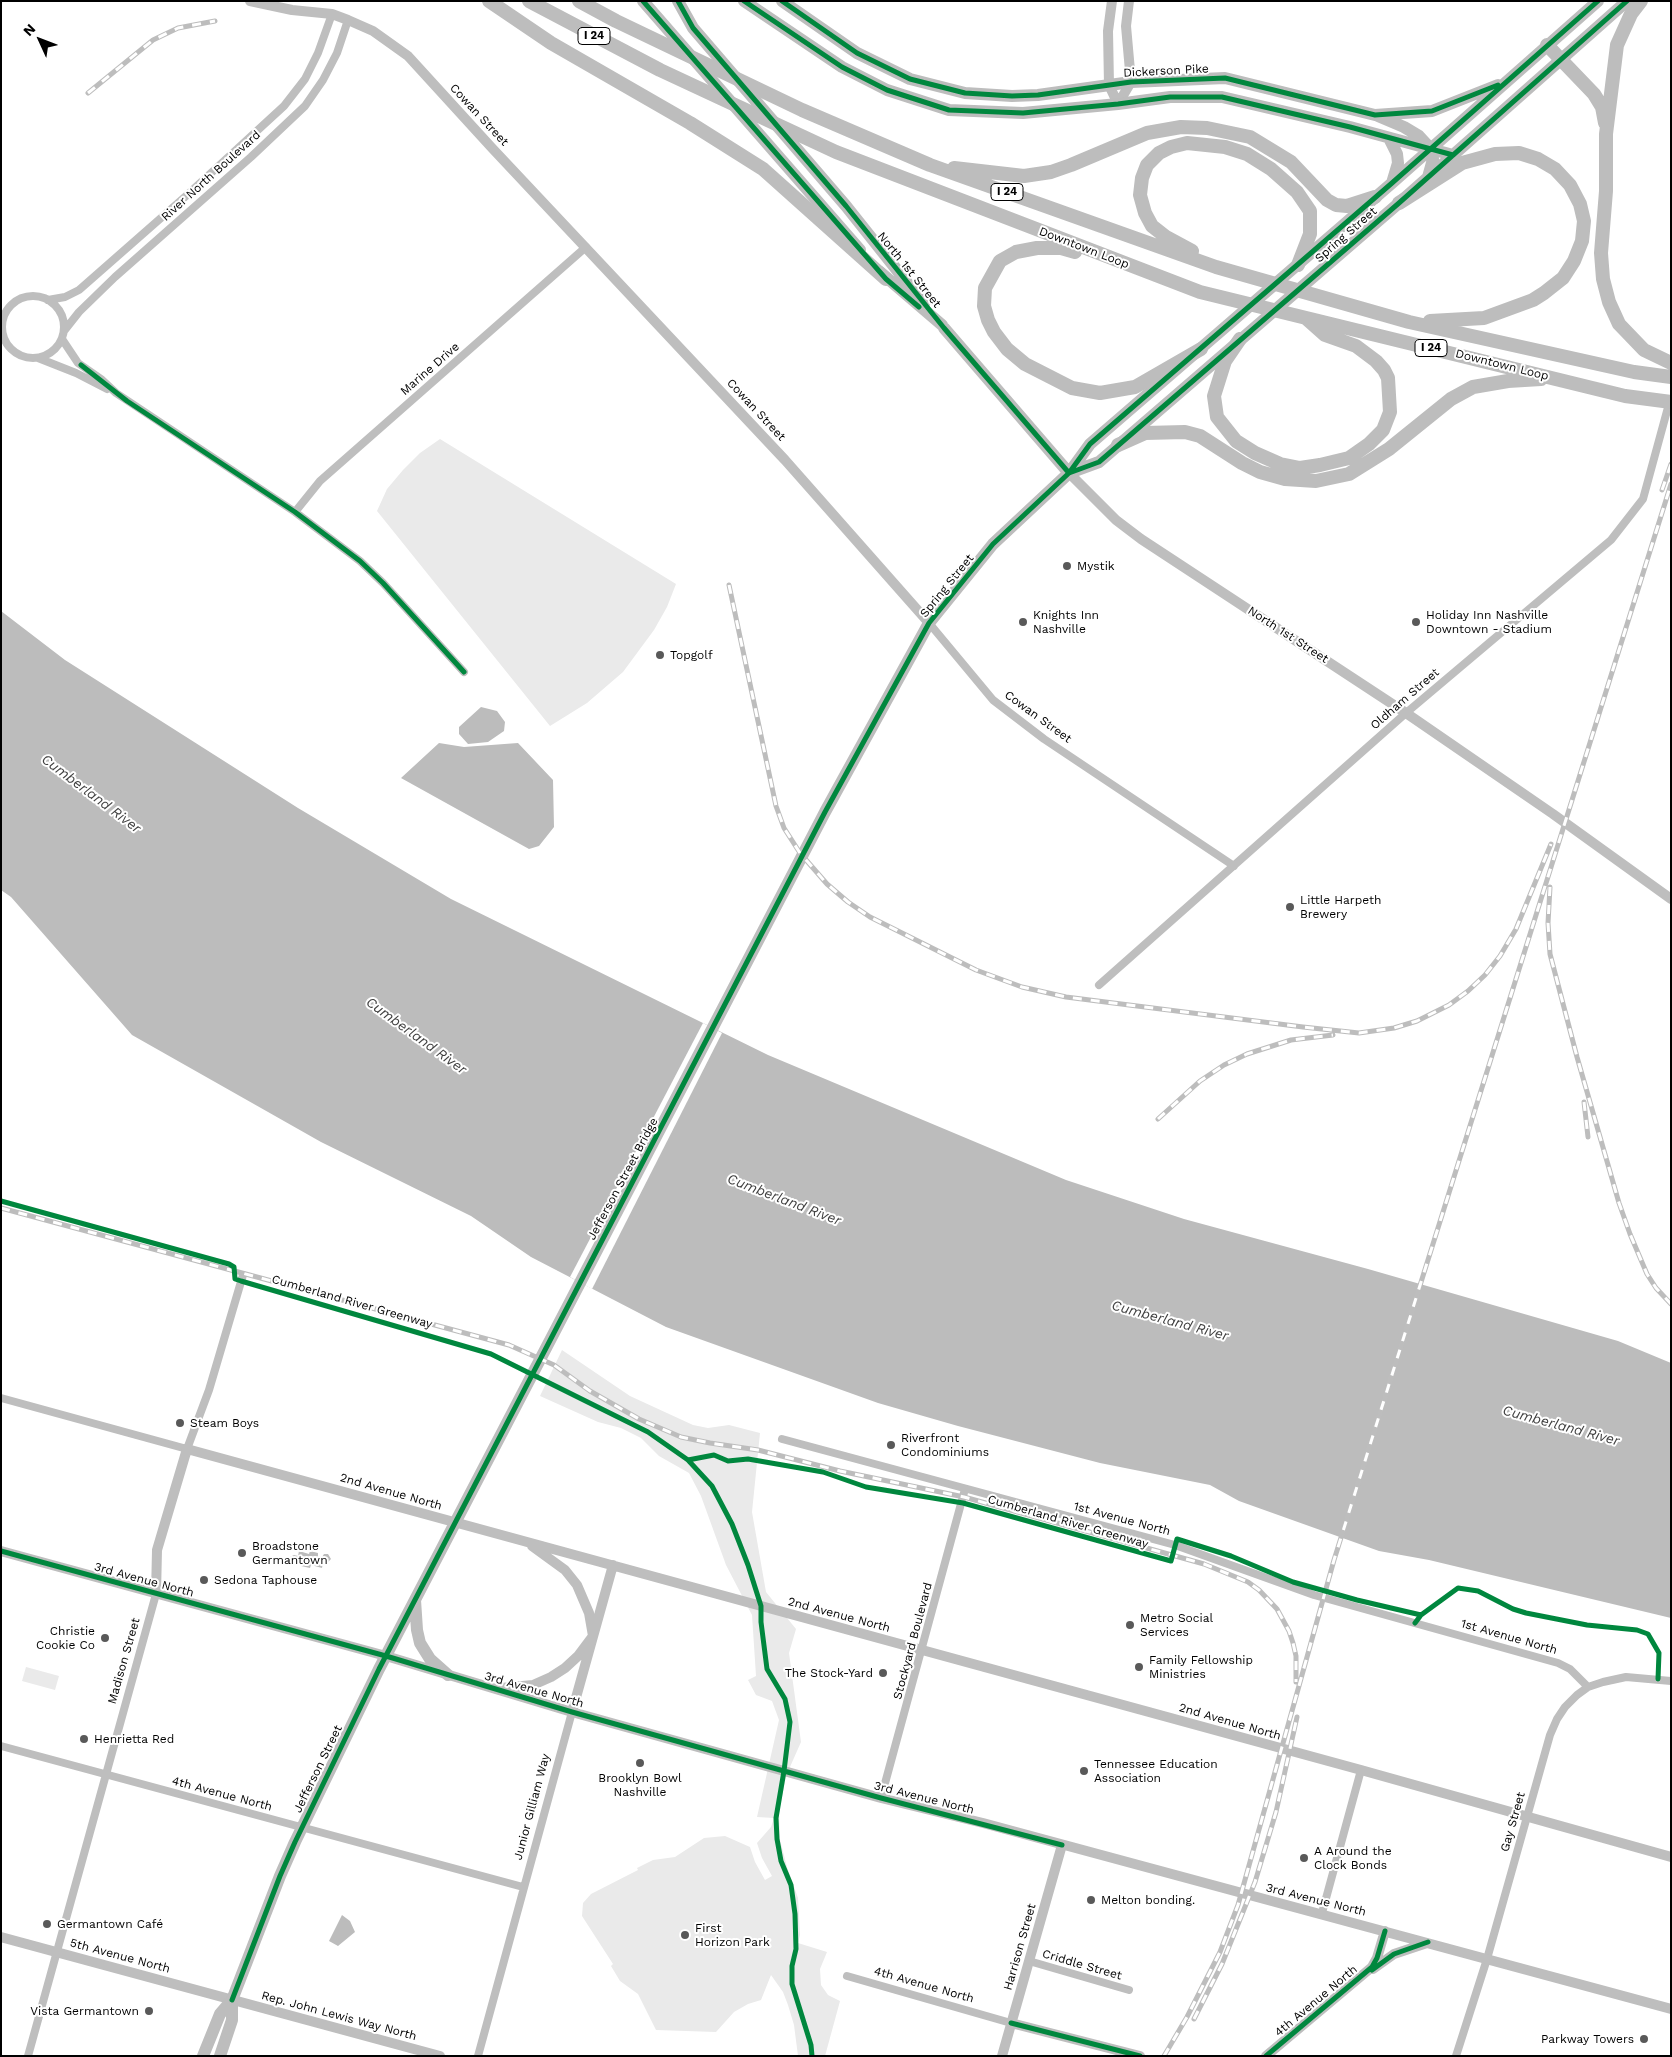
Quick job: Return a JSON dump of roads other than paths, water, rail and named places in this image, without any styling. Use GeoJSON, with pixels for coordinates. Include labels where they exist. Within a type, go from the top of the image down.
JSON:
{"type":"FeatureCollection","features":[{"type":"Feature","properties":{"kind":"highway"},"geometry":{"type":"LineString","coordinates":[[489,1],[552,43],[690,123],[763,169],[886,279]]}},
{"type":"Feature","properties":{"kind":"highway","name":"Downtown Loop"},"geometry":{"type":"LineString","coordinates":[[529,1],[660,70],[836,152],[1123,264],[1200,292],[1625,396],[1671,402]]}},
{"type":"Feature","properties":{"kind":"highway","name":"Downtown Loop"},"geometry":{"type":"LineString","coordinates":[[579,1],[616,21],[802,110],[930,165],[1222,268],[1409,322],[1634,372],[1671,376]]}},
{"type":"Feature","properties":{"kind":"highway"},"geometry":{"type":"LineString","coordinates":[[1641,1],[1631,14],[1617,45],[1606,134],[1606,191],[1601,253],[1609,302],[1620,324],[1644,350],[1671,362]]}},
{"type":"Feature","properties":{"kind":"highway"},"geometry":{"type":"LineString","coordinates":[[1547,45],[1594,94],[1602,107],[1606,134]]}},
{"type":"Feature","properties":{"kind":"highway"},"geometry":{"type":"LineString","coordinates":[[930,165],[1024,176],[1051,172],[1148,133],[1181,127],[1207,128],[1250,137],[1291,162],[1327,200],[1336,205],[1348,206],[1375,197]]}},
{"type":"Feature","properties":{"kind":"highway"},"geometry":{"type":"LineString","coordinates":[[1222,268],[1166,237],[1152,226],[1145,213],[1140,195],[1142,178],[1147,165],[1159,153],[1171,147],[1187,143],[1208,145],[1247,154],[1271,169],[1297,192],[1310,211],[1310,234],[1298,265]]}},
{"type":"Feature","properties":{"kind":"highway"},"geometry":{"type":"LineString","coordinates":[[1399,203],[1462,163],[1495,154],[1519,153],[1538,159],[1555,169],[1570,185],[1580,204],[1584,221],[1582,241],[1574,261],[1563,278],[1534,300],[1484,318],[1409,322]]}},
{"type":"Feature","properties":{"kind":"highway"},"geometry":{"type":"LineString","coordinates":[[1123,264],[1061,248],[1037,248],[1016,252],[1000,261],[984,288],[984,306],[988,320],[1008,349],[1025,364],[1072,388],[1100,393],[1135,387],[1201,349]]}},
{"type":"Feature","properties":{"kind":"highway"},"geometry":{"type":"LineString","coordinates":[[1240,339],[1225,361],[1214,396],[1218,417],[1236,441],[1254,454],[1280,464],[1300,468],[1349,458],[1369,444],[1383,430],[1390,412],[1388,378],[1376,361],[1356,346],[1325,335],[1305,317]]}},
{"type":"Feature","properties":{"kind":"highway"},"geometry":{"type":"LineString","coordinates":[[1118,445],[1144,433],[1185,432],[1200,436],[1242,464],[1260,472],[1285,479],[1316,482],[1349,474],[1389,449],[1451,399],[1473,387],[1508,381],[1557,379]]}},
{"type":"Feature","properties":{"kind":"highway"},"geometry":{"type":"LineString","coordinates":[[1625,396],[1671,412]]}},
{"type":"Feature","properties":{"kind":"main road","name":"North 1st Street"},"geometry":{"type":"LineString","coordinates":[[643,1],[886,279],[942,326],[840,199],[693,28],[678,1]]}},
{"type":"Feature","properties":{"kind":"main road","name":"Dickerson Pike"},"geometry":{"type":"LineString","coordinates":[[744,1],[842,67],[887,90],[949,110],[1023,113],[1170,97],[1222,97],[1350,127],[1453,155]]}},
{"type":"Feature","properties":{"kind":"main road","name":"Dickerson Pike"},"geometry":{"type":"LineString","coordinates":[[782,1],[857,53],[910,79],[965,93],[1012,96],[1038,95],[1130,82],[1225,78],[1375,115],[1432,111],[1505,82]]}},
{"type":"Feature","properties":{"kind":"main road","name":"Spring Street"},"geometry":{"type":"LineString","coordinates":[[825,812],[929,623],[993,544],[1069,473],[1090,444],[1298,265],[1598,1]]}},
{"type":"Feature","properties":{"kind":"main road","name":"Spring Street"},"geometry":{"type":"LineString","coordinates":[[1069,473],[1099,462],[1399,203],[1627,1]]}},
{"type":"Feature","properties":{"kind":"main road"},"geometry":{"type":"LineString","coordinates":[[1375,115],[1404,127],[1419,136],[1431,149],[1433,159],[1428,177]]}},
{"type":"Feature","properties":{"kind":"main road"},"geometry":{"type":"LineString","coordinates":[[1389,138],[1397,154],[1398,162],[1392,183]]}},
{"type":"Feature","properties":{"kind":"main road","name":"North 1st Street"},"geometry":{"type":"LineString","coordinates":[[944,328],[1069,473]]}},
{"type":"Feature","properties":{"kind":"main road","name":"Jefferson Street Bridge"},"geometry":{"type":"LineString","coordinates":[[438,1554],[825,812]]}},
{"type":"Feature","properties":{"kind":"main road","name":"Jefferson Street"},"geometry":{"type":"LineString","coordinates":[[203,2056],[220,2014],[232,2000],[276,1885],[301,1828],[438,1554]]}},
{"type":"Feature","properties":{"kind":"main road"},"geometry":{"type":"LineString","coordinates":[[415,1600],[417,1630],[420,1642],[430,1659],[448,1675]]}},
{"type":"Feature","properties":{"kind":"main road","name":"Jefferson Street"},"geometry":{"type":"LineString","coordinates":[[220,2056],[232,2020],[232,2000]]}},
{"type":"Feature","properties":{"kind":"street","name":"Cowan Street"},"geometry":{"type":"LineString","coordinates":[[250,1],[292,10],[332,14],[373,31],[408,56],[785,460],[929,623],[993,700],[1044,739],[1234,866]]}},
{"type":"Feature","properties":{"kind":"street"},"geometry":{"type":"LineString","coordinates":[[1112,1],[1108,31],[1109,85],[1118,104]]}},
{"type":"Feature","properties":{"kind":"street"},"geometry":{"type":"LineString","coordinates":[[1118,104],[1130,82],[1126,26],[1129,1]]}},
{"type":"Feature","properties":{"kind":"street","name":"River North Boulevard"},"geometry":{"type":"LineString","coordinates":[[48,300],[65,297],[79,290],[186,196],[284,106],[305,79],[318,52],[332,14]]}},
{"type":"Feature","properties":{"kind":"street","name":"River North Boulevard"},"geometry":{"type":"LineString","coordinates":[[63,335],[79,312],[115,277],[305,106],[334,60],[348,20]]}},
{"type":"Feature","properties":{"kind":"street"},"geometry":{"type":"LineString","coordinates":[[186,196],[195,206]]}},
{"type":"Feature","properties":{"kind":"street","name":"Marine Drive"},"geometry":{"type":"LineString","coordinates":[[295,512],[320,481],[586,247]]}},
{"type":"Feature","properties":{"kind":"street"},"geometry":{"type":"LineString","coordinates":[[116,393],[76,373],[37,358],[20,356],[11,350],[4,342],[2,331],[2,321],[6,311],[13,303],[22,298],[32,296],[48,300],[58,308],[63,317],[63,335],[78,363],[116,393],[295,512],[360,561],[383,583],[464,672]]}},
{"type":"Feature","properties":{"kind":"street"},"geometry":{"type":"LineString","coordinates":[[37,358],[50,354],[63,335]]}},
{"type":"Feature","properties":{"kind":"street","name":"Oldham Street"},"geometry":{"type":"LineString","coordinates":[[1099,985],[1406,712],[1611,540],[1643,499],[1671,396]]}},
{"type":"Feature","properties":{"kind":"street","name":"North 1st Street"},"geometry":{"type":"LineString","coordinates":[[1069,473],[1116,520],[1141,539],[1406,712],[1671,899]]}},
{"type":"Feature","properties":{"kind":"street","name":"Madison Street"},"geometry":{"type":"LineString","coordinates":[[28,2056],[156,1594],[157,1550],[187,1449],[209,1390],[243,1275]]}},
{"type":"Feature","properties":{"kind":"street","name":"2nd Avenue North"},"geometry":{"type":"LineString","coordinates":[[1,1398],[416,1511],[430,1517],[522,1540],[1361,1770],[1671,1857]]}},
{"type":"Feature","properties":{"kind":"street","name":"1st Avenue North"},"geometry":{"type":"LineString","coordinates":[[782,1439],[1175,1545],[1314,1595],[1558,1663],[1570,1669],[1588,1687]]}},
{"type":"Feature","properties":{"kind":"street","name":"Stockyard Boulevard"},"geometry":{"type":"LineString","coordinates":[[881,1798],[966,1489]]}},
{"type":"Feature","properties":{"kind":"street"},"geometry":{"type":"LineString","coordinates":[[494,1689],[533,1685],[551,1677],[578,1656],[593,1636],[589,1614],[578,1585],[565,1570],[522,1540]]}},
{"type":"Feature","properties":{"kind":"street","name":"3rd Avenue North"},"geometry":{"type":"LineString","coordinates":[[1,1551],[386,1656],[572,1712],[881,1798],[1241,1894],[1322,1913],[1671,2009]]}},
{"type":"Feature","properties":{"kind":"street","name":"Junior Gilliam Way"},"geometry":{"type":"LineString","coordinates":[[478,2056],[613,1565]]}},
{"type":"Feature","properties":{"kind":"street","name":"Gay Street"},"geometry":{"type":"LineString","coordinates":[[1456,2056],[1554,1726],[1565,1707],[1588,1687],[1611,1679],[1626,1677],[1671,1681]]}},
{"type":"Feature","properties":{"kind":"street","name":"4th Avenue North"},"geometry":{"type":"LineString","coordinates":[[1,1746],[524,1887]]}},
{"type":"Feature","properties":{"kind":"street"},"geometry":{"type":"LineString","coordinates":[[1322,1913],[1361,1770]]}},
{"type":"Feature","properties":{"kind":"street","name":"Harrison Street"},"geometry":{"type":"LineString","coordinates":[[1002,2056],[1062,1845]]}},
{"type":"Feature","properties":{"kind":"street","name":"4th Avenue North"},"geometry":{"type":"LineString","coordinates":[[1266,2056],[1362,1977],[1377,1958],[1384,1930]]}},
{"type":"Feature","properties":{"kind":"street","name":"5th Avenue North"},"geometry":{"type":"LineString","coordinates":[[1,1937],[232,2000]]}},
{"type":"Feature","properties":{"kind":"street"},"geometry":{"type":"LineString","coordinates":[[1362,1977],[1394,1954],[1428,1942]]}},
{"type":"Feature","properties":{"kind":"street","name":"Criddle Street"},"geometry":{"type":"LineString","coordinates":[[1030,1961],[1129,1990]]}},
{"type":"Feature","properties":{"kind":"street","name":"4th Avenue North"},"geometry":{"type":"LineString","coordinates":[[847,1976],[1011,2023],[1140,2056]]}},
{"type":"Feature","properties":{"kind":"street","name":"Rep. John Lewis Way North"},"geometry":{"type":"LineString","coordinates":[[232,2000],[440,2056]]}},
{"type":"Feature","properties":{"kind":"water","name":"Cumberland River"},"geometry":{"type":"Polygon","coordinates":[[[1,611],[65,660],[298,808],[451,899],[768,1055],[1066,1180],[1184,1219],[1368,1269],[1618,1341],[1671,1363],[1671,1618],[1429,1560],[1379,1551],[1239,1501],[1210,1485],[1100,1463],[878,1403],[666,1327],[531,1257],[471,1216],[321,1142],[132,1035],[11,897],[1,890],[1,611]]]}},
{"type":"Feature","properties":{"kind":"water"},"geometry":{"type":"Polygon","coordinates":[[[481,707],[497,711],[505,722],[504,731],[488,742],[468,744],[459,734],[459,727],[481,707]]]}},
{"type":"Feature","properties":{"kind":"water"},"geometry":{"type":"Polygon","coordinates":[[[439,743],[464,747],[518,743],[553,780],[554,827],[539,846],[529,849],[401,778],[439,743]]]}},
{"type":"Feature","properties":{"kind":"water"},"geometry":{"type":"Polygon","coordinates":[[[299,1551],[309,1554],[310,1551],[318,1553],[318,1556],[322,1557],[324,1554],[328,1554],[331,1559],[328,1562],[323,1562],[322,1568],[311,1565],[310,1568],[301,1566],[302,1562],[292,1563],[290,1557],[298,1556],[299,1551]]]}},
{"type":"Feature","properties":{"kind":"water"},"geometry":{"type":"Polygon","coordinates":[[[342,1915],[350,1921],[355,1932],[338,1946],[329,1941],[342,1915]]]}},
{"type":"Feature","properties":{"kind":"railway"},"geometry":{"type":"LineString","coordinates":[[88,93],[153,40],[178,28],[215,21]]}},
{"type":"Feature","properties":{"kind":"railway"},"geometry":{"type":"LineString","coordinates":[[1662,490],[1671,464]]}},
{"type":"Feature","properties":{"kind":"railway"},"geometry":{"type":"LineString","coordinates":[[1164,2056],[1187,2017],[1220,1952],[1238,1905],[1334,1560],[1671,484]]}},
{"type":"Feature","properties":{"kind":"railway"},"geometry":{"type":"LineString","coordinates":[[729,585],[776,806],[784,828],[800,853],[827,884],[870,917],[976,970],[1022,987],[1066,997],[1303,1027],[1359,1033],[1394,1028],[1417,1021],[1449,1005],[1485,975],[1500,956],[1516,929],[1551,844]]}},
{"type":"Feature","properties":{"kind":"railway"},"geometry":{"type":"LineString","coordinates":[[1550,887],[1548,923],[1550,954],[1619,1203],[1647,1274],[1656,1288],[1671,1304]]}},
{"type":"Feature","properties":{"kind":"railway"},"geometry":{"type":"LineString","coordinates":[[1158,1119],[1200,1081],[1224,1065],[1247,1054],[1291,1040],[1333,1035]]}},
{"type":"Feature","properties":{"kind":"railway"},"geometry":{"type":"LineString","coordinates":[[1584,1102],[1588,1137]]}},
{"type":"Feature","properties":{"kind":"railway"},"geometry":{"type":"LineString","coordinates":[[1,1208],[509,1345],[554,1365],[590,1391],[639,1419],[681,1437],[758,1450],[840,1471],[964,1497],[1204,1564],[1248,1582],[1259,1590],[1277,1609],[1293,1643],[1296,1656],[1296,1682]]}},
{"type":"Feature","properties":{"kind":"railway"},"geometry":{"type":"LineString","coordinates":[[1194,2019],[1222,1964],[1255,1882],[1276,1812],[1297,1717]]}},
{"type":"Feature","properties":{"kind":"place","name":"Mystik"},"geometry":{"type":"Point","coordinates":[1067,566]}},
{"type":"Feature","properties":{"kind":"place","name":"Knights Inn Nashville"},"geometry":{"type":"Point","coordinates":[1023,622]}},
{"type":"Feature","properties":{"kind":"place","name":"Holiday Inn Nashville Downtown - Stadium"},"geometry":{"type":"Point","coordinates":[1416,622]}},
{"type":"Feature","properties":{"kind":"place","name":"Topgolf"},"geometry":{"type":"Point","coordinates":[660,655]}},
{"type":"Feature","properties":{"kind":"place","name":"Little Harpeth Brewery"},"geometry":{"type":"Point","coordinates":[1290,907]}},
{"type":"Feature","properties":{"kind":"place","name":"Steam Boys"},"geometry":{"type":"Point","coordinates":[180,1423]}},
{"type":"Feature","properties":{"kind":"place","name":"Riverfront Condominiums"},"geometry":{"type":"Point","coordinates":[891,1445]}},
{"type":"Feature","properties":{"kind":"place","name":"Broadstone Germantown"},"geometry":{"type":"Point","coordinates":[242,1553]}},
{"type":"Feature","properties":{"kind":"place","name":"Sedona Taphouse"},"geometry":{"type":"Point","coordinates":[204,1580]}},
{"type":"Feature","properties":{"kind":"place","name":"Metro Social Services"},"geometry":{"type":"Point","coordinates":[1130,1625]}},
{"type":"Feature","properties":{"kind":"place","name":"Christie Cookie Co"},"geometry":{"type":"Point","coordinates":[105,1638]}},
{"type":"Feature","properties":{"kind":"place","name":"Family Fellowship Ministries"},"geometry":{"type":"Point","coordinates":[1139,1667]}},
{"type":"Feature","properties":{"kind":"place","name":"The Stock-Yard"},"geometry":{"type":"Point","coordinates":[883,1673]}},
{"type":"Feature","properties":{"kind":"place","name":"Henrietta Red"},"geometry":{"type":"Point","coordinates":[84,1739]}},
{"type":"Feature","properties":{"kind":"place","name":"Brooklyn Bowl Nashville"},"geometry":{"type":"Point","coordinates":[640,1763]}},
{"type":"Feature","properties":{"kind":"place","name":"Tennessee Education Association"},"geometry":{"type":"Point","coordinates":[1084,1771]}},
{"type":"Feature","properties":{"kind":"place","name":"A Around the Clock Bonds"},"geometry":{"type":"Point","coordinates":[1304,1858]}},
{"type":"Feature","properties":{"kind":"place","name":"Melton bonding."},"geometry":{"type":"Point","coordinates":[1091,1900]}},
{"type":"Feature","properties":{"kind":"place","name":"Germantown Café"},"geometry":{"type":"Point","coordinates":[47,1924]}},
{"type":"Feature","properties":{"kind":"place","name":"First Horizon Park"},"geometry":{"type":"Point","coordinates":[685,1935]}},
{"type":"Feature","properties":{"kind":"place","name":"Vista Germantown"},"geometry":{"type":"Point","coordinates":[149,2011]}},
{"type":"Feature","properties":{"kind":"place","name":"Parkway Towers"},"geometry":{"type":"Point","coordinates":[1644,2039]}}]}
